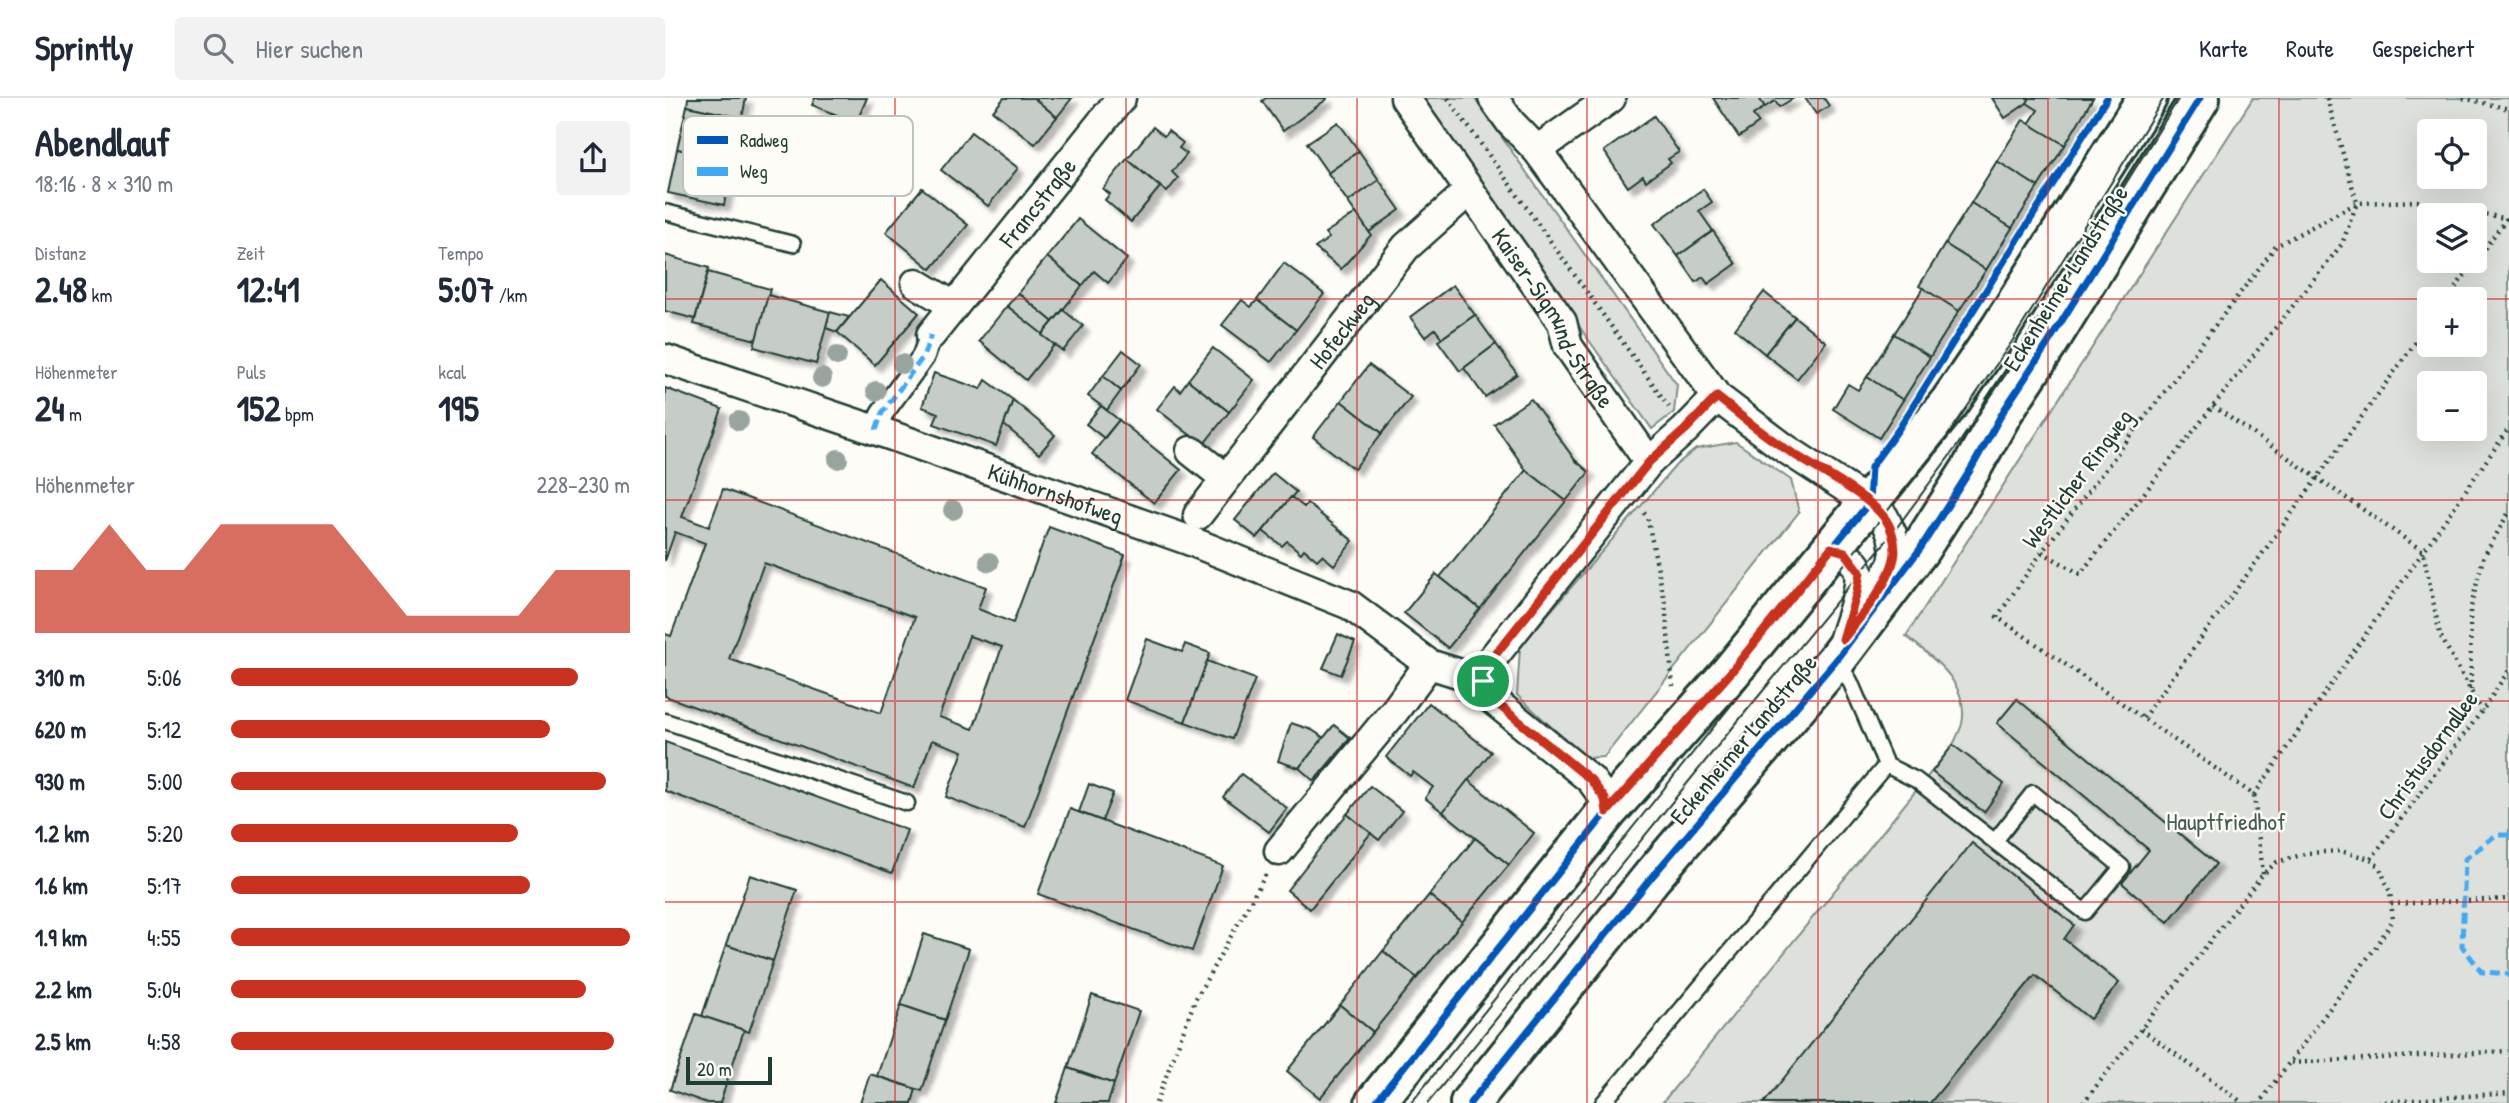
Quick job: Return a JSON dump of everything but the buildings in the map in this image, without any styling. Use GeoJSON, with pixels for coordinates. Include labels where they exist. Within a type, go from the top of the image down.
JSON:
{"type":"FeatureCollection","features":[{"type":"Feature","properties":{"kind":"main road","name":"Eckenheimer Landstraße"},"geometry":{"type":"LineString","coordinates":[[1470,1103],[1920,549],[2200,98]]}},
{"type":"Feature","properties":{"kind":"main road","name":"Eckenheimer Landstraße"},"geometry":{"type":"LineString","coordinates":[[1375,1103],[1607,812],[1731,672],[1950,402],[2000,329],[2144,100]]}},
{"type":"Feature","properties":{"kind":"street","name":"Francstraße"},"geometry":{"type":"LineString","coordinates":[[876,430],[882,413],[923,357],[931,335],[1121,98]]}},
{"type":"Feature","properties":{"kind":"street","name":"Kaiser-Sigmund-Straße"},"geometry":{"type":"LineString","coordinates":[[1405,98],[1562,322],[1568,346],[1649,462]]}},
{"type":"Feature","properties":{"kind":"street"},"geometry":{"type":"LineString","coordinates":[[1493,98],[1511,123],[1537,150],[1717,397],[1783,447],[1869,503],[1884,517],[1892,534],[1895,551],[1893,563],[1840,649]]}},
{"type":"Feature","properties":{"kind":"street"},"geometry":{"type":"LineString","coordinates":[[1537,150],[1611,98]]}},
{"type":"Feature","properties":{"kind":"street","name":"Hofeckweg"},"geometry":{"type":"LineString","coordinates":[[1198,515],[1406,247],[1469,190]]}},
{"type":"Feature","properties":{"kind":"street"},"geometry":{"type":"LineString","coordinates":[[916,283],[954,306]]}},
{"type":"Feature","properties":{"kind":"street","name":"Kühhornshofweg"},"geometry":{"type":"LineString","coordinates":[[665,359],[1188,540],[1350,605],[1429,664],[1483,681]]}},
{"type":"Feature","properties":{"kind":"street"},"geometry":{"type":"LineString","coordinates":[[1607,812],[1605,799],[1591,780],[1488,696],[1483,681],[1491,660],[1623,493],[1649,462],[1717,397]]}},
{"type":"Feature","properties":{"kind":"street"},"geometry":{"type":"LineString","coordinates":[[1191,451],[1225,478]]}},
{"type":"Feature","properties":{"kind":"street"},"geometry":{"type":"LineString","coordinates":[[1831,548],[1845,552],[1860,572],[1857,592],[1840,649]]}},
{"type":"Feature","properties":{"kind":"street"},"geometry":{"type":"LineString","coordinates":[[1279,850],[1397,709],[1429,664]]}},
{"type":"Feature","properties":{"kind":"lane"},"geometry":{"type":"LineString","coordinates":[[665,212],[793,244]]}},
{"type":"Feature","properties":{"kind":"lane"},"geometry":{"type":"LineString","coordinates":[[1840,649],[1850,681],[1886,765],[1916,780],[2085,912],[2122,867],[2033,793],[1995,841]]}},
{"type":"Feature","properties":{"kind":"lane"},"geometry":{"type":"LineString","coordinates":[[665,721],[908,803]]}},
{"type":"Feature","properties":{"kind":"lane"},"geometry":{"type":"LineString","coordinates":[[1603,1103],[1886,765]]}},
{"type":"Feature","properties":{"kind":"path"},"geometry":{"type":"LineString","coordinates":[[1448,98],[1685,430]]}},
{"type":"Feature","properties":{"kind":"path"},"geometry":{"type":"LineString","coordinates":[[2042,552],[2080,573],[2342,244],[2357,203],[2327,98]]}},
{"type":"Feature","properties":{"kind":"path"},"geometry":{"type":"LineString","coordinates":[[2463,98],[2509,109]]}},
{"type":"Feature","properties":{"kind":"path"},"geometry":{"type":"LineString","coordinates":[[2456,287],[2508,218]]}},
{"type":"Feature","properties":{"kind":"path"},"geometry":{"type":"LineString","coordinates":[[2143,718],[2417,340]]}},
{"type":"Feature","properties":{"kind":"path"},"geometry":{"type":"LineString","coordinates":[[2213,406],[2423,551],[2440,635],[2482,711]]}},
{"type":"Feature","properties":{"kind":"path"},"geometry":{"type":"LineString","coordinates":[[2263,874],[2254,795],[2509,428]]}},
{"type":"Feature","properties":{"kind":"path"},"geometry":{"type":"LineString","coordinates":[[1623,493],[1647,516],[1665,604],[1674,688]]}},
{"type":"Feature","properties":{"kind":"path"},"geometry":{"type":"LineString","coordinates":[[2471,691],[2470,611],[2483,558],[2509,512]]}},
{"type":"Feature","properties":{"kind":"path"},"geometry":{"type":"LineString","coordinates":[[1156,1103],[1195,1000],[1279,850]]}},
{"type":"Feature","properties":{"kind":"path"},"geometry":{"type":"LineString","coordinates":[[2083,1103],[2263,874],[2277,862],[2308,853],[2340,851],[2371,859],[2380,867],[2390,892],[2393,920],[2259,1103]]}},
{"type":"Feature","properties":{"kind":"path"},"geometry":{"type":"LineString","coordinates":[[2391,904],[2509,899]]}},
{"type":"Feature","properties":{"kind":"path"},"geometry":{"type":"LineString","coordinates":[[2141,1028],[2243,1103]]}},
{"type":"Feature","properties":{"kind":"path"},"geometry":{"type":"LineString","coordinates":[[2290,1063],[2509,1051]]}},
{"type":"Feature","properties":{"kind":"path"},"geometry":{"type":"LineString","coordinates":[[2371,1103],[2509,1093]]}},
{"type":"Feature","properties":{"kind":"green space"},"geometry":{"type":"Polygon","coordinates":[[[1420,98],[1474,98],[1677,385],[1674,412],[1652,429],[1478,184],[1420,98]]]}},
{"type":"Feature","properties":{"kind":"green space","name":"Hauptfriedhof"},"geometry":{"type":"Polygon","coordinates":[[[2253,98],[2509,98],[2509,1103],[1662,1103],[1953,745],[1962,724],[1960,696],[1947,673],[1906,636],[2253,98]]]}},
{"type":"Feature","properties":{"kind":"green space"},"geometry":{"type":"Polygon","coordinates":[[[1736,442],[1791,480],[1799,512],[1604,757],[1585,758],[1517,695],[1520,647],[1676,465],[1696,449],[1736,442]]]}},
{"type":"Feature","properties":{"kind":"tram line"},"geometry":{"type":"LineString","coordinates":[[1411,1103],[1946,438],[2013,340],[2164,98]]}},
{"type":"Feature","properties":{"kind":"tram line"},"geometry":{"type":"LineString","coordinates":[[1428,1103],[1892,534],[1957,446],[2023,349],[2179,98]]}},
{"type":"Feature","properties":{"kind":"marked path"},"geometry":{"type":"LineString","coordinates":[[876,430],[882,413],[923,357],[931,335]]}},
{"type":"Feature","properties":{"kind":"marked path"},"geometry":{"type":"LineString","coordinates":[[2509,835],[2496,835],[2465,859],[2462,946],[2482,972],[2509,974]]}},
{"type":"Feature","properties":{"kind":"cycle path"},"geometry":{"type":"LineString","coordinates":[[1879,589],[1891,564],[1894,543],[1887,524],[1869,503],[1871,467],[1898,430],[2107,98]]}},
{"type":"Feature","properties":{"kind":"cycle path"},"geometry":{"type":"LineString","coordinates":[[1470,1103],[1651,878],[1836,660],[1920,549],[2200,98]]}},
{"type":"Feature","properties":{"kind":"cycle path"},"geometry":{"type":"LineString","coordinates":[[1375,1103],[1607,812],[1731,672],[1869,503]]}},
{"type":"Feature","properties":{"kind":"route"},"geometry":{"type":"LineString","coordinates":[[1717,397],[1783,447],[1869,503],[1884,517],[1892,534],[1895,551],[1893,563],[1872,600],[1843,639],[1860,572],[1845,552],[1831,548],[1731,672],[1607,812],[1605,799],[1591,780],[1488,696],[1483,681],[1491,660],[1623,493],[1649,462],[1717,397]]}}]}
